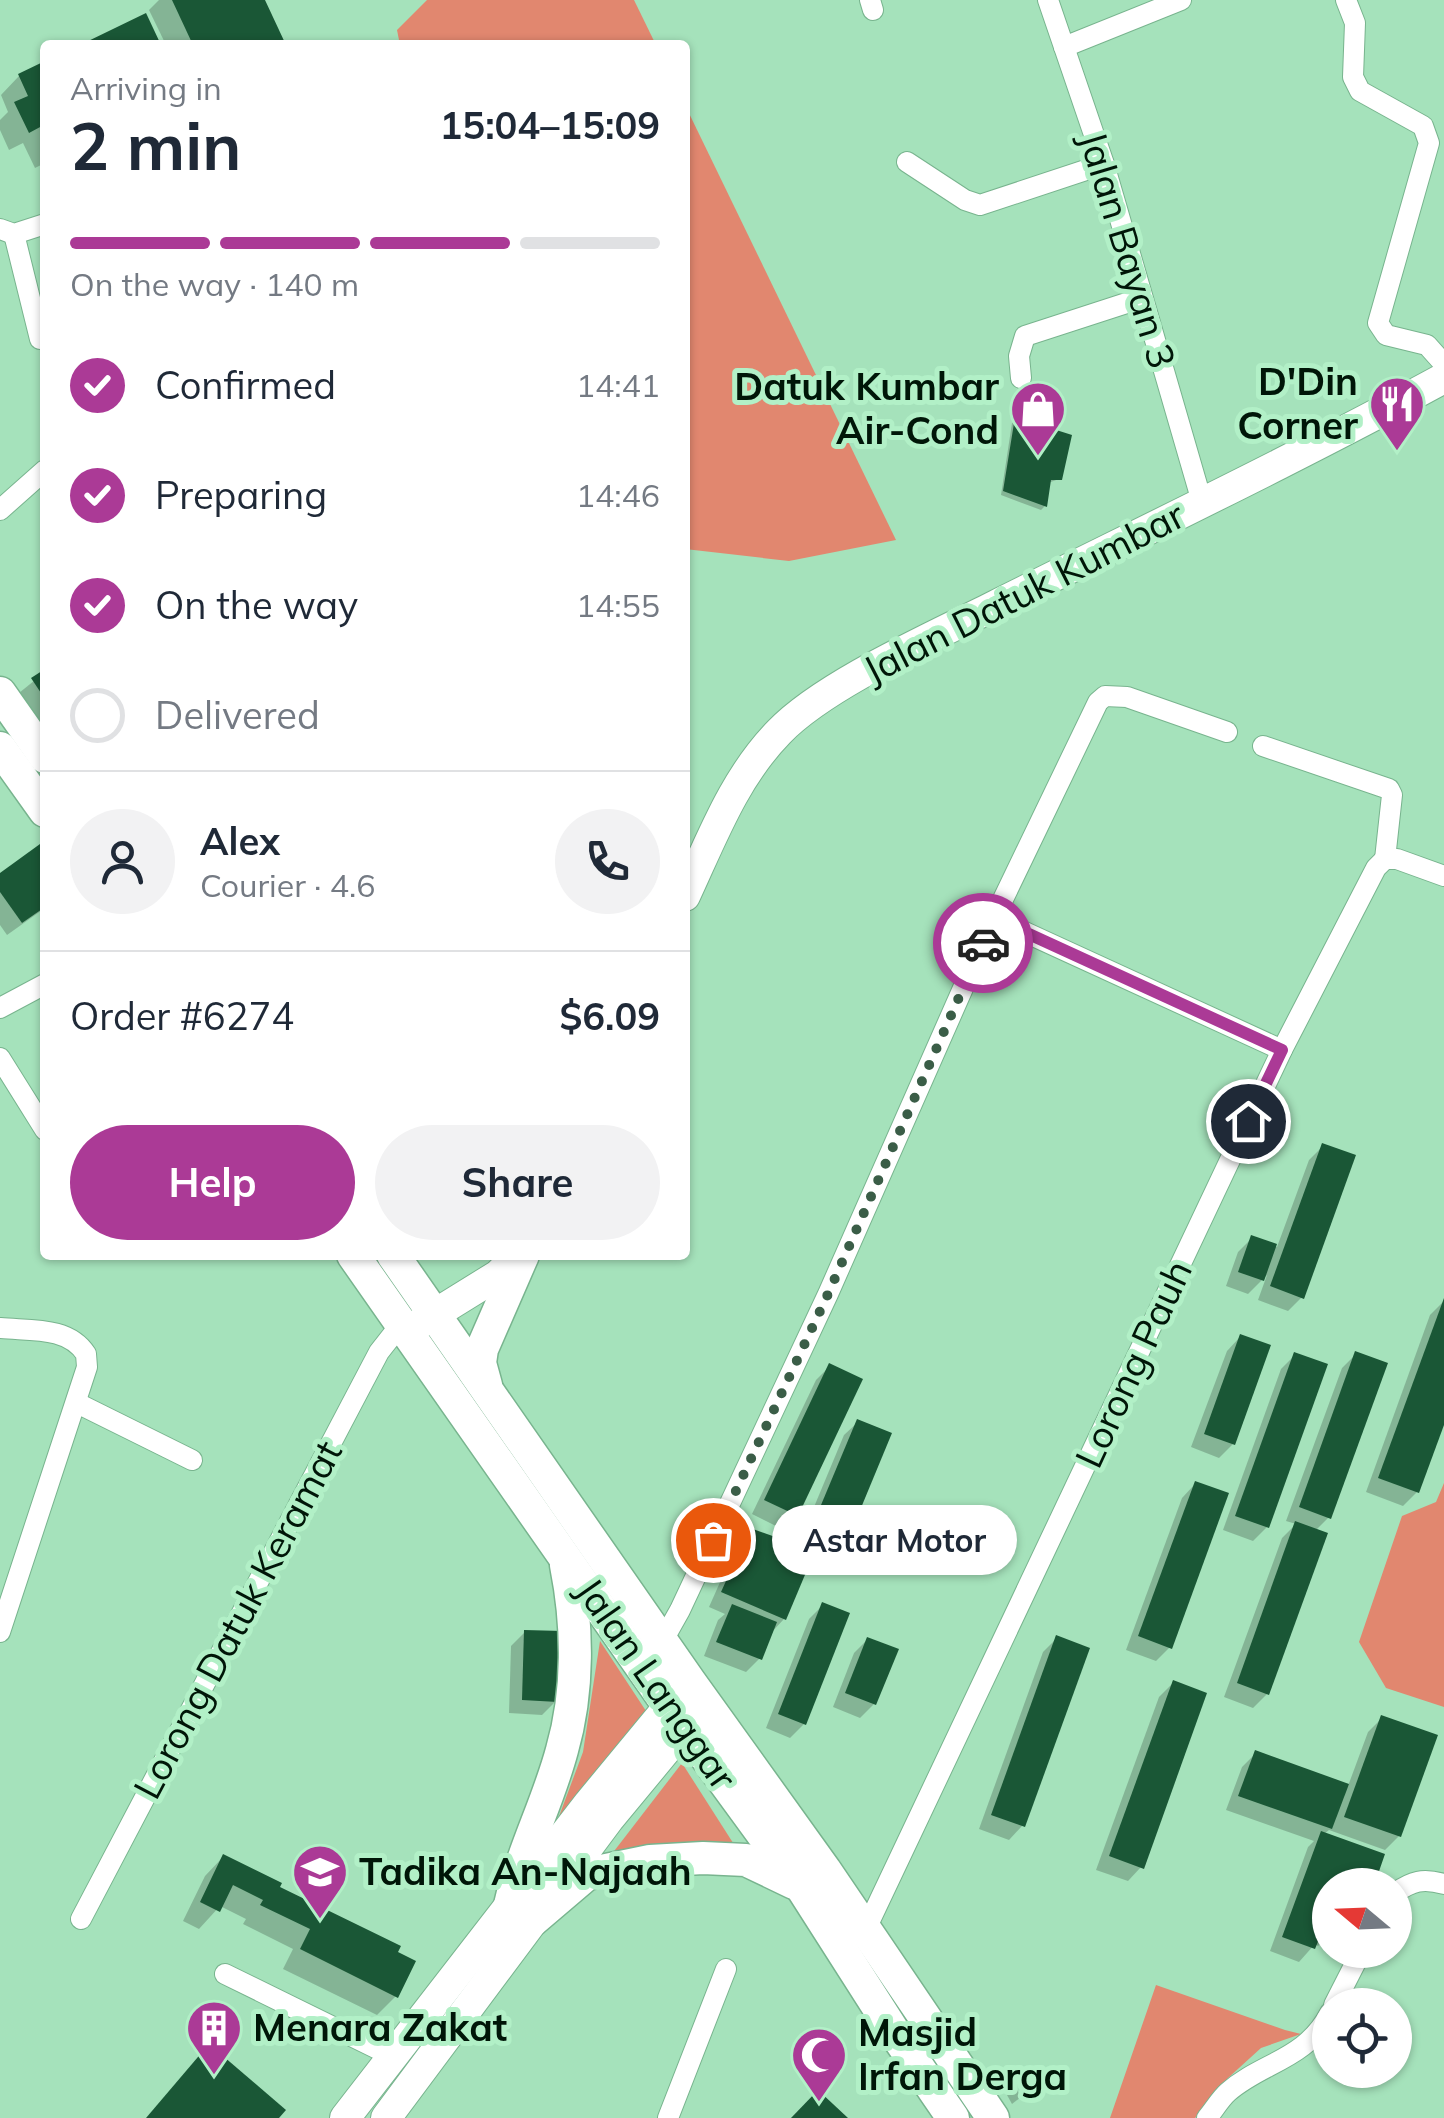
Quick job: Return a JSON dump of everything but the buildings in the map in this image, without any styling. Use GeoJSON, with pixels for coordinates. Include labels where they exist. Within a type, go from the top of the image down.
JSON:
{"type":"FeatureCollection","features":[{"type":"Feature","properties":{"kind":"main road","name":"Jalan Datuk Kumbar"},"geometry":{"type":"LineString","coordinates":[[690,886],[746,770],[782,728],[822,699],[928,640],[1306,452],[1444,378]]}},
{"type":"Feature","properties":{"kind":"main road"},"geometry":{"type":"LineString","coordinates":[[0,693],[40,750]]}},
{"type":"Feature","properties":{"kind":"main road"},"geometry":{"type":"LineString","coordinates":[[0,748],[40,804]]}},
{"type":"Feature","properties":{"kind":"main road","name":"Jalan Langgar"},"geometry":{"type":"LineString","coordinates":[[356,1260],[563,1552],[866,1931],[993,2118]]}},
{"type":"Feature","properties":{"kind":"main road","name":"Jalan Langgar"},"geometry":{"type":"LineString","coordinates":[[397,1260],[662,1642],[687,1704],[894,2032],[953,2118]]}},
{"type":"Feature","properties":{"kind":"main road"},"geometry":{"type":"LineString","coordinates":[[404,1328],[435,1314],[498,1275],[514,1260]]}},
{"type":"Feature","properties":{"kind":"main road"},"geometry":{"type":"LineString","coordinates":[[486,1385],[480,1363],[482,1349],[518,1260]]}},
{"type":"Feature","properties":{"kind":"main road"},"geometry":{"type":"LineString","coordinates":[[522,1912],[520,1862],[561,1754],[570,1717],[576,1626],[563,1552]]}},
{"type":"Feature","properties":{"kind":"main road"},"geometry":{"type":"LineString","coordinates":[[345,2118],[392,2056],[522,1912],[687,1704]]}},
{"type":"Feature","properties":{"kind":"main road"},"geometry":{"type":"LineString","coordinates":[[391,2117],[522,1912],[587,1874],[650,1861],[746,1860],[766,1866],[802,1888]]}},
{"type":"Feature","properties":{"kind":"street","name":"Jalan Bayan 3"},"geometry":{"type":"LineString","coordinates":[[1048,0],[1104,164],[1202,502]]}},
{"type":"Feature","properties":{"kind":"street"},"geometry":{"type":"LineString","coordinates":[[1064,47],[1181,0]]}},
{"type":"Feature","properties":{"kind":"street"},"geometry":{"type":"LineString","coordinates":[[1346,0],[1355,23],[1356,86],[1365,96],[1418,121],[1428,133],[1429,142],[1378,322],[1386,335],[1427,345],[1444,364]]}},
{"type":"Feature","properties":{"kind":"street"},"geometry":{"type":"LineString","coordinates":[[907,162],[966,200],[980,204],[1104,164]]}},
{"type":"Feature","properties":{"kind":"street"},"geometry":{"type":"LineString","coordinates":[[40,225],[7,232],[40,340]]}},
{"type":"Feature","properties":{"kind":"street"},"geometry":{"type":"LineString","coordinates":[[1021,378],[1019,356],[1025,336],[1142,298]]}},
{"type":"Feature","properties":{"kind":"street"},"geometry":{"type":"LineString","coordinates":[[0,510],[40,474]]}},
{"type":"Feature","properties":{"kind":"street"},"geometry":{"type":"LineString","coordinates":[[662,1642],[828,1294],[994,918],[1098,702],[1105,696],[1127,696],[1228,732]]}},
{"type":"Feature","properties":{"kind":"street"},"geometry":{"type":"LineString","coordinates":[[1263,746],[1389,789],[1392,796],[1385,859],[1397,859],[1444,876]]}},
{"type":"Feature","properties":{"kind":"street","name":"Lorong Pauh"},"geometry":{"type":"LineString","coordinates":[[866,1931],[1282,1050],[1376,868],[1385,859]]}},
{"type":"Feature","properties":{"kind":"street"},"geometry":{"type":"LineString","coordinates":[[994,918],[1282,1050]]}},
{"type":"Feature","properties":{"kind":"street"},"geometry":{"type":"LineString","coordinates":[[0,1008],[40,987]]}},
{"type":"Feature","properties":{"kind":"street"},"geometry":{"type":"LineString","coordinates":[[0,1058],[40,1122]]}},
{"type":"Feature","properties":{"kind":"street"},"geometry":{"type":"LineString","coordinates":[[0,1328],[62,1334],[81,1345],[87,1366],[0,1632]]}},
{"type":"Feature","properties":{"kind":"street","name":"Lorong Datuk Keramat"},"geometry":{"type":"LineString","coordinates":[[81,1919],[380,1352],[404,1328]]}},
{"type":"Feature","properties":{"kind":"street"},"geometry":{"type":"LineString","coordinates":[[74,1412],[192,1460]]}},
{"type":"Feature","properties":{"kind":"street"},"geometry":{"type":"LineString","coordinates":[[1412,1882],[1444,1884]]}},
{"type":"Feature","properties":{"kind":"street"},"geometry":{"type":"LineString","coordinates":[[668,2118],[726,1969]]}},
{"type":"Feature","properties":{"kind":"street"},"geometry":{"type":"LineString","coordinates":[[226,1974],[392,2056]]}},
{"type":"Feature","properties":{"kind":"street"},"geometry":{"type":"LineString","coordinates":[[1208,2118],[1226,2094],[1287,2059],[1312,2037]]}},
{"type":"Feature","properties":{"kind":"shaded area"},"geometry":{"type":"Polygon","coordinates":[[[427,0],[634,0],[654,40],[399,40],[397,30],[427,0]]]}},
{"type":"Feature","properties":{"kind":"shaded area"},"geometry":{"type":"Polygon","coordinates":[[[690,115],[896,540],[789,561],[690,550],[690,115]]]}},
{"type":"Feature","properties":{"kind":"shaded area"},"geometry":{"type":"Polygon","coordinates":[[[1444,1483],[1444,1707],[1386,1688],[1359,1642],[1402,1516],[1436,1502],[1444,1483]]]}},
{"type":"Feature","properties":{"kind":"shaded area"},"geometry":{"type":"Polygon","coordinates":[[[600,1641],[646,1711],[548,1846],[583,1752],[600,1641]]]}},
{"type":"Feature","properties":{"kind":"shaded area"},"geometry":{"type":"Polygon","coordinates":[[[682,1763],[735,1846],[608,1859],[682,1763]]]}},
{"type":"Feature","properties":{"kind":"shaded area"},"geometry":{"type":"Polygon","coordinates":[[[1156,1985],[1301,2034],[1261,2048],[1228,2078],[1195,2118],[1110,2118],[1156,1985]]]}},
{"type":"Feature","properties":{"kind":"way so far"},"geometry":{"type":"LineString","coordinates":[[713,1540],[828,1294],[983,943]]}},
{"type":"Feature","properties":{"kind":"place","name":"D'Din Corner"},"geometry":{"type":"Point","coordinates":[1397,453]}},
{"type":"Feature","properties":{"kind":"place","name":"Datuk Kumbar Air-Cond"},"geometry":{"type":"Point","coordinates":[1038,458]}},
{"type":"Feature","properties":{"kind":"place","name":"Astar Motor"},"geometry":{"type":"Point","coordinates":[713,1540]}},
{"type":"Feature","properties":{"kind":"place","name":"Tadika An-Najaah"},"geometry":{"type":"Point","coordinates":[320,1921]}},
{"type":"Feature","properties":{"kind":"place","name":"Menara Zakat"},"geometry":{"type":"Point","coordinates":[214,2077]}},
{"type":"Feature","properties":{"kind":"place","name":"Masjid Irfan Derga"},"geometry":{"type":"Point","coordinates":[819,2104]}},
{"type":"Feature","properties":{"kind":"route"},"geometry":{"type":"LineString","coordinates":[[983,943],[994,918],[1282,1050],[1248,1121]]}}]}
